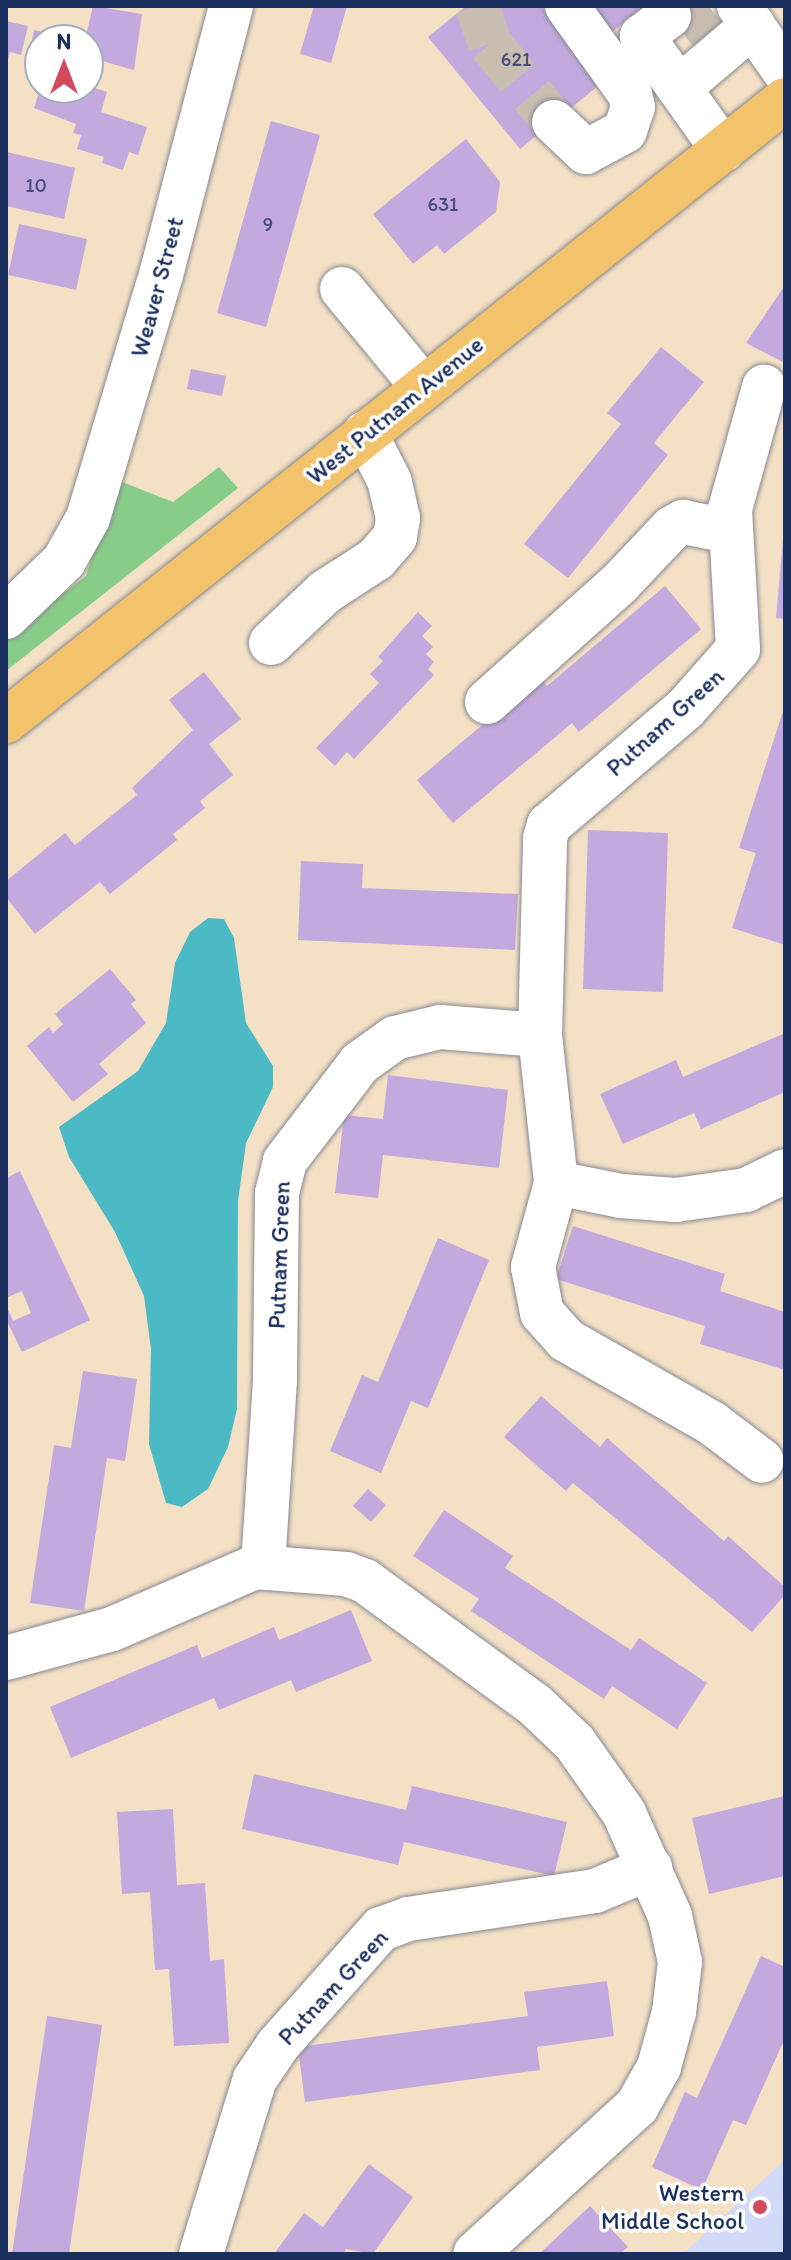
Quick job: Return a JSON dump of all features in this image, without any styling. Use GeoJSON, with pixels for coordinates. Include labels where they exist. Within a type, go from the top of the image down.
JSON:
{"type":"FeatureCollection","features":[{"type":"Feature","properties":{"kind":"main road","name":"West Putnam Avenue"},"geometry":{"type":"LineString","coordinates":[[6,721],[785,100]]}},
{"type":"Feature","properties":{"kind":"street","name":"Weaver Street"},"geometry":{"type":"LineString","coordinates":[[6,617],[64,561],[88,518],[117,431],[231,6]]}},
{"type":"Feature","properties":{"kind":"street"},"geometry":{"type":"LineString","coordinates":[[554,122],[586,152],[625,131],[633,107],[623,82],[567,6]]}},
{"type":"Feature","properties":{"kind":"street"},"geometry":{"type":"LineString","coordinates":[[703,31],[785,72]]}},
{"type":"Feature","properties":{"kind":"street"},"geometry":{"type":"LineString","coordinates":[[703,31],[723,150]]}},
{"type":"Feature","properties":{"kind":"street"},"geometry":{"type":"LineString","coordinates":[[342,289],[423,387]]}},
{"type":"Feature","properties":{"kind":"street","name":"Putnam Green"},"geometry":{"type":"LineString","coordinates":[[762,1461],[713,1424],[566,1340],[549,1325],[532,1278],[556,1183],[540,1035],[546,832],[563,812],[685,709],[734,658],[739,627],[729,531],[733,487],[764,387]]}},
{"type":"Feature","properties":{"kind":"street"},"geometry":{"type":"LineString","coordinates":[[271,643],[325,592],[376,559],[395,537],[398,518],[390,482],[365,433]]}},
{"type":"Feature","properties":{"kind":"street"},"geometry":{"type":"LineString","coordinates":[[487,702],[619,584],[672,528],[683,522],[729,531]]}},
{"type":"Feature","properties":{"kind":"street","name":"Putnam Green"},"geometry":{"type":"LineString","coordinates":[[263,1566],[275,1380],[277,1193],[285,1161],[360,1063],[395,1038],[440,1027],[540,1035]]}},
{"type":"Feature","properties":{"kind":"street"},"geometry":{"type":"LineString","coordinates":[[556,1183],[621,1196],[676,1200],[746,1190],[785,1171]]}},
{"type":"Feature","properties":{"kind":"street"},"geometry":{"type":"LineString","coordinates":[[6,1658],[112,1629],[263,1566],[365,1581],[535,1705],[574,1742],[598,1775],[650,1868],[676,1932],[680,1962],[674,2012],[659,2067],[623,2121],[475,2254]]}},
{"type":"Feature","properties":{"kind":"street","name":"Putnam Green"},"geometry":{"type":"LineString","coordinates":[[201,2254],[260,2071],[381,1929],[408,1919],[595,1891],[650,1868]]}},
{"type":"Feature","properties":{"kind":"shaded area","name":"Western Middle School"},"geometry":{"type":"Polygon","coordinates":[[[785,2160],[785,2254],[683,2254],[785,2160]]]}},
{"type":"Feature","properties":{"kind":"green space"},"geometry":{"type":"Polygon","coordinates":[[[219,467],[238,488],[6,671],[6,638],[86,576],[117,480],[173,502],[219,467]]]}},
{"type":"Feature","properties":{"kind":"water"},"geometry":{"type":"Polygon","coordinates":[[[208,918],[224,919],[234,938],[246,1023],[273,1066],[273,1087],[246,1143],[238,1201],[237,1409],[228,1447],[208,1489],[182,1507],[166,1503],[149,1444],[151,1349],[144,1296],[115,1232],[69,1157],[59,1127],[138,1071],[166,1023],[175,963],[190,932],[208,918]]]}},
{"type":"Feature","properties":{"kind":"building"},"geometry":{"type":"Polygon","coordinates":[[[93,6],[142,14],[134,70],[104,62],[104,24],[89,24],[93,6]]]}},
{"type":"Feature","properties":{"kind":"building"},"geometry":{"type":"Polygon","coordinates":[[[314,6],[347,6],[331,63],[300,54],[314,6]]]}},
{"type":"Feature","properties":{"kind":"building"},"geometry":{"type":"Polygon","coordinates":[[[466,6],[541,6],[603,82],[520,149],[428,37],[466,6]]]}},
{"type":"Feature","properties":{"kind":"building"},"geometry":{"type":"Polygon","coordinates":[[[584,6],[644,6],[607,36],[584,6]]]}},
{"type":"Feature","properties":{"kind":"building"},"geometry":{"type":"Polygon","coordinates":[[[661,6],[708,6],[734,38],[705,61],[661,6]]]}},
{"type":"Feature","properties":{"kind":"building"},"geometry":{"type":"Polygon","coordinates":[[[6,21],[24,25],[21,55],[10,52],[7,63],[6,21]]]}},
{"type":"Feature","properties":{"kind":"building"},"geometry":{"type":"Polygon","coordinates":[[[35,104],[103,104],[101,112],[147,127],[138,155],[129,152],[123,170],[102,163],[104,157],[77,149],[81,135],[73,133],[76,124],[34,108],[35,104]]]}},
{"type":"Feature","properties":{"kind":"building"},"geometry":{"type":"Polygon","coordinates":[[[271,121],[320,135],[266,327],[217,313],[271,121]]]}},
{"type":"Feature","properties":{"kind":"building"},"geometry":{"type":"Polygon","coordinates":[[[466,139],[500,182],[496,212],[444,254],[437,245],[413,264],[373,214],[466,139]]]}},
{"type":"Feature","properties":{"kind":"building"},"geometry":{"type":"Polygon","coordinates":[[[7,152],[75,168],[64,219],[6,206],[7,152]]]}},
{"type":"Feature","properties":{"kind":"building"},"geometry":{"type":"Polygon","coordinates":[[[19,224],[87,239],[76,290],[8,275],[19,224]]]}},
{"type":"Feature","properties":{"kind":"building"},"geometry":{"type":"Polygon","coordinates":[[[785,285],[785,363],[746,343],[785,285]]]}},
{"type":"Feature","properties":{"kind":"building"},"geometry":{"type":"Polygon","coordinates":[[[661,347],[704,382],[654,443],[668,455],[568,578],[524,544],[621,424],[607,413],[661,347]]]}},
{"type":"Feature","properties":{"kind":"building"},"geometry":{"type":"Polygon","coordinates":[[[191,369],[226,376],[222,396],[187,389],[191,369]]]}},
{"type":"Feature","properties":{"kind":"building"},"geometry":{"type":"Polygon","coordinates":[[[785,539],[785,619],[776,618],[785,539]]]}},
{"type":"Feature","properties":{"kind":"building"},"geometry":{"type":"Polygon","coordinates":[[[665,586],[701,629],[579,732],[572,723],[453,823],[417,780],[539,677],[547,686],[665,586]]]}},
{"type":"Feature","properties":{"kind":"building"},"geometry":{"type":"Polygon","coordinates":[[[418,612],[432,626],[422,636],[433,647],[426,654],[434,662],[428,669],[434,675],[354,759],[347,752],[335,766],[316,748],[379,683],[370,674],[383,661],[378,657],[418,612]]]}},
{"type":"Feature","properties":{"kind":"building"},"geometry":{"type":"Polygon","coordinates":[[[204,672],[241,719],[209,744],[233,775],[200,801],[205,808],[173,834],[177,840],[110,894],[100,882],[35,934],[6,897],[6,881],[65,833],[75,845],[137,795],[132,788],[193,730],[169,700],[204,672]]]}},
{"type":"Feature","properties":{"kind":"building"},"geometry":{"type":"Polygon","coordinates":[[[784,708],[785,945],[732,928],[756,853],[739,848],[784,708]]]}},
{"type":"Feature","properties":{"kind":"building"},"geometry":{"type":"Polygon","coordinates":[[[588,830],[668,833],[663,992],[583,989],[588,830]]]}},
{"type":"Feature","properties":{"kind":"building"},"geometry":{"type":"Polygon","coordinates":[[[301,861],[363,864],[362,888],[518,894],[515,950],[298,940],[301,861]]]}},
{"type":"Feature","properties":{"kind":"building"},"geometry":{"type":"Polygon","coordinates":[[[110,969],[136,1000],[131,1004],[146,1023],[99,1064],[108,1074],[73,1102],[27,1046],[49,1027],[53,1033],[63,1024],[55,1014],[110,969]]]}},
{"type":"Feature","properties":{"kind":"building"},"geometry":{"type":"Polygon","coordinates":[[[785,1033],[785,1092],[701,1129],[694,1113],[623,1144],[600,1094],[676,1060],[683,1077],[785,1033]]]}},
{"type":"Feature","properties":{"kind":"building"},"geometry":{"type":"Polygon","coordinates":[[[388,1075],[508,1090],[499,1168],[383,1155],[378,1198],[335,1193],[344,1115],[383,1119],[388,1075]]]}},
{"type":"Feature","properties":{"kind":"building"},"geometry":{"type":"Polygon","coordinates":[[[20,1171],[90,1320],[22,1352],[6,1319],[6,1305],[13,1321],[31,1313],[22,1291],[6,1298],[6,1178],[20,1171]]]}},
{"type":"Feature","properties":{"kind":"building"},"geometry":{"type":"Polygon","coordinates":[[[573,1226],[725,1274],[720,1291],[785,1312],[785,1370],[700,1344],[705,1326],[556,1279],[573,1226]]]}},
{"type":"Feature","properties":{"kind":"building"},"geometry":{"type":"Polygon","coordinates":[[[438,1238],[489,1260],[428,1408],[411,1401],[381,1473],[330,1451],[362,1375],[378,1382],[438,1238]]]}},
{"type":"Feature","properties":{"kind":"building"},"geometry":{"type":"Polygon","coordinates":[[[83,1371],[137,1379],[125,1461],[107,1458],[84,1611],[30,1603],[54,1445],[71,1448],[83,1371]]]}},
{"type":"Feature","properties":{"kind":"building"},"geometry":{"type":"Polygon","coordinates":[[[541,1396],[600,1447],[607,1438],[724,1541],[728,1536],[785,1587],[785,1595],[752,1632],[573,1483],[566,1491],[504,1437],[541,1396]]]}},
{"type":"Feature","properties":{"kind":"building"},"geometry":{"type":"Polygon","coordinates":[[[368,1489],[386,1505],[371,1522],[353,1506],[368,1489]]]}},
{"type":"Feature","properties":{"kind":"building"},"geometry":{"type":"Polygon","coordinates":[[[444,1510],[513,1556],[505,1568],[631,1650],[639,1638],[707,1683],[677,1729],[612,1686],[604,1699],[471,1611],[479,1599],[413,1556],[444,1510]]]}},
{"type":"Feature","properties":{"kind":"building"},"geometry":{"type":"Polygon","coordinates":[[[351,1610],[372,1661],[296,1692],[291,1680],[219,1710],[214,1698],[71,1758],[50,1707],[197,1645],[202,1658],[274,1627],[279,1640],[351,1610]]]}},
{"type":"Feature","properties":{"kind":"building"},"geometry":{"type":"Polygon","coordinates":[[[254,1774],[406,1810],[412,1786],[567,1822],[554,1876],[404,1842],[398,1865],[242,1829],[254,1774]]]}},
{"type":"Feature","properties":{"kind":"building"},"geometry":{"type":"Polygon","coordinates":[[[785,1796],[785,1876],[709,1894],[692,1818],[785,1796]]]}},
{"type":"Feature","properties":{"kind":"building"},"geometry":{"type":"Polygon","coordinates":[[[173,1809],[177,1885],[205,1883],[210,1961],[224,1959],[229,2043],[174,2046],[169,1969],[155,1970],[150,1892],[122,1894],[117,1812],[173,1809]]]}},
{"type":"Feature","properties":{"kind":"building"},"geometry":{"type":"Polygon","coordinates":[[[761,1956],[785,1967],[785,2038],[746,2125],[733,2120],[702,2190],[652,2167],[685,2092],[697,2098],[761,1956]]]}},
{"type":"Feature","properties":{"kind":"building"},"geometry":{"type":"Polygon","coordinates":[[[607,1981],[614,2036],[537,2047],[540,2070],[305,2102],[298,2047],[528,2016],[524,1992],[607,1981]]]}},
{"type":"Feature","properties":{"kind":"building"},"geometry":{"type":"Polygon","coordinates":[[[47,2016],[102,2025],[69,2254],[12,2254],[47,2016]]]}},
{"type":"Feature","properties":{"kind":"building"},"geometry":{"type":"Polygon","coordinates":[[[369,2164],[413,2197],[373,2254],[346,2249],[343,2254],[274,2254],[304,2213],[323,2227],[369,2164]]]}},
{"type":"Feature","properties":{"kind":"building"},"geometry":{"type":"Polygon","coordinates":[[[590,2206],[628,2247],[620,2254],[539,2254],[590,2206]]]}},
{"type":"Feature","properties":{"kind":"tunnel"},"geometry":{"type":"LineString","coordinates":[[477,6],[490,44],[554,122]]}},
{"type":"Feature","properties":{"kind":"tunnel"},"geometry":{"type":"LineString","coordinates":[[686,37],[714,13]]}},
{"type":"Feature","properties":{"kind":"place","name":"Western Middle School"},"geometry":{"type":"Point","coordinates":[760,2207]}}]}
